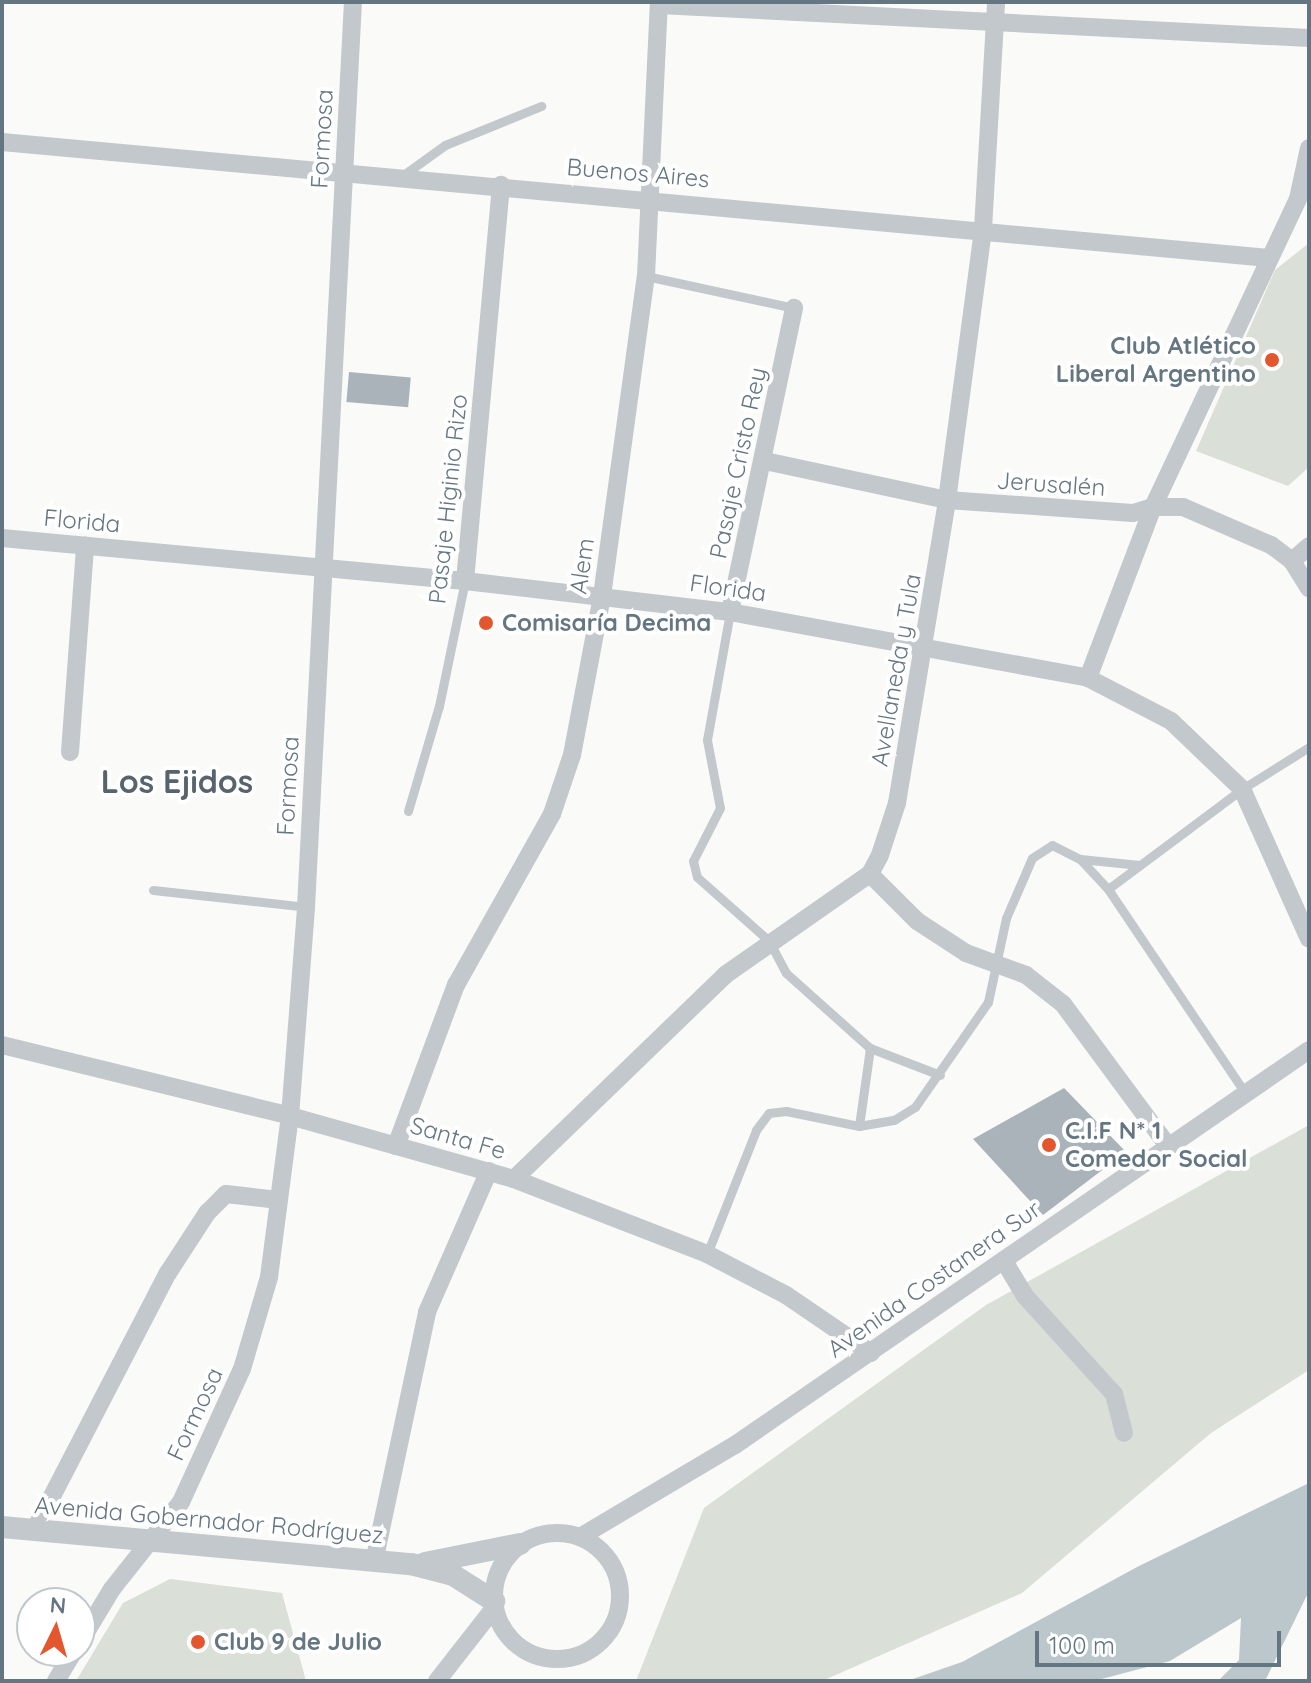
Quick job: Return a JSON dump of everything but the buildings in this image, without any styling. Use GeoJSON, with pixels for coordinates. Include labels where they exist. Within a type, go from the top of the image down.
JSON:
{"type":"FeatureCollection","features":[{"type":"Feature","properties":{"kind":"street","name":"Formosa"},"geometry":{"type":"LineString","coordinates":[[96,1616],[112,1589],[181,1502],[252,1344],[269,1277],[290,1116],[306,907],[353,2]]}},
{"type":"Feature","properties":{"kind":"street","name":"Avellaneda y Tula"},"geometry":{"type":"LineString","coordinates":[[870,874],[897,803],[926,647],[983,229],[996,2]]}},
{"type":"Feature","properties":{"kind":"street"},"geometry":{"type":"LineString","coordinates":[[659,4],[1309,38]]}},
{"type":"Feature","properties":{"kind":"street","name":"Alem"},"geometry":{"type":"LineString","coordinates":[[396,1146],[456,985],[552,814],[572,755],[602,596],[646,276],[659,4]]}},
{"type":"Feature","properties":{"kind":"street","name":"Buenos Aires"},"geometry":{"type":"LineString","coordinates":[[2,142],[651,198],[1269,258]]}},
{"type":"Feature","properties":{"kind":"street"},"geometry":{"type":"LineString","coordinates":[[1088,678],[1153,507],[1298,199],[1309,148]]}},
{"type":"Feature","properties":{"kind":"street","name":"Pasaje Higinio Rizo"},"geometry":{"type":"LineString","coordinates":[[465,581],[501,185]]}},
{"type":"Feature","properties":{"kind":"street","name":"Pasaje Cristo Rey"},"geometry":{"type":"LineString","coordinates":[[730,612],[765,461],[794,308]]}},
{"type":"Feature","properties":{"kind":"street","name":"Jerusalén"},"geometry":{"type":"LineString","coordinates":[[765,461],[947,500],[1133,513],[1153,507],[1183,507],[1271,545],[1292,561],[1309,588]]}},
{"type":"Feature","properties":{"kind":"street","name":"Florida"},"geometry":{"type":"LineString","coordinates":[[2,538],[465,581],[730,612],[1088,678],[1171,721],[1242,789],[1309,939]]}},
{"type":"Feature","properties":{"kind":"street"},"geometry":{"type":"LineString","coordinates":[[70,752],[85,546]]}},
{"type":"Feature","properties":{"kind":"street"},"geometry":{"type":"LineString","coordinates":[[1292,561],[1309,546]]}},
{"type":"Feature","properties":{"kind":"street"},"geometry":{"type":"LineString","coordinates":[[514,1179],[725,975],[769,941],[870,874],[917,921],[966,953],[996,960],[1026,975],[1063,1004],[1168,1146]]}},
{"type":"Feature","properties":{"kind":"street","name":"Santa Fe"},"geometry":{"type":"LineString","coordinates":[[2,1045],[290,1116],[514,1179],[707,1254],[786,1295],[871,1353]]}},
{"type":"Feature","properties":{"kind":"street","name":"Avenida Costanera Sur"},"geometry":{"type":"LineString","coordinates":[[580,1537],[735,1445],[1309,1050]]}},
{"type":"Feature","properties":{"kind":"street"},"geometry":{"type":"LineString","coordinates":[[374,1562],[427,1312],[489,1171]]}},
{"type":"Feature","properties":{"kind":"street"},"geometry":{"type":"LineString","coordinates":[[34,1531],[168,1273],[207,1213],[226,1194],[279,1200]]}},
{"type":"Feature","properties":{"kind":"street"},"geometry":{"type":"LineString","coordinates":[[1004,1261],[1025,1296],[1114,1394],[1124,1433]]}},
{"type":"Feature","properties":{"kind":"street","name":"Avenida Gobernador Rodríguez"},"geometry":{"type":"LineString","coordinates":[[2,1527],[149,1543],[411,1564],[468,1558],[520,1544]]}},
{"type":"Feature","properties":{"kind":"street"},"geometry":{"type":"LineString","coordinates":[[550,1533],[580,1537],[602,1552],[619,1586],[613,1624],[597,1645],[574,1657],[535,1655],[504,1632],[494,1605],[498,1572],[520,1544],[550,1533]]}},
{"type":"Feature","properties":{"kind":"street","name":"Avenida Gobernador Rodríguez"},"geometry":{"type":"LineString","coordinates":[[411,1564],[453,1575],[494,1605]]}},
{"type":"Feature","properties":{"kind":"street"},"geometry":{"type":"LineString","coordinates":[[437,1681],[494,1605]]}},
{"type":"Feature","properties":{"kind":"lane"},"geometry":{"type":"LineString","coordinates":[[399,178],[445,145],[541,106]]}},
{"type":"Feature","properties":{"kind":"lane","name":"Pasaje Cristo Rey"},"geometry":{"type":"LineString","coordinates":[[646,276],[794,308]]}},
{"type":"Feature","properties":{"kind":"lane","name":"Pasaje Higinio Rizo"},"geometry":{"type":"LineString","coordinates":[[408,811],[439,706],[465,581]]}},
{"type":"Feature","properties":{"kind":"lane","name":"Pasaje Cristo Rey"},"geometry":{"type":"LineString","coordinates":[[730,612],[707,740],[720,808],[693,861],[697,877],[769,941],[786,973],[870,1048],[940,1075]]}},
{"type":"Feature","properties":{"kind":"lane"},"geometry":{"type":"LineString","coordinates":[[1108,889],[1242,789],[1309,747]]}},
{"type":"Feature","properties":{"kind":"lane"},"geometry":{"type":"LineString","coordinates":[[707,1254],[756,1130],[769,1113],[786,1111],[859,1126],[894,1120],[915,1107],[988,1002],[1006,918],[1032,858],[1052,845],[1080,859],[1108,889],[1246,1094]]}},
{"type":"Feature","properties":{"kind":"lane"},"geometry":{"type":"LineString","coordinates":[[1080,859],[1140,865]]}},
{"type":"Feature","properties":{"kind":"lane"},"geometry":{"type":"LineString","coordinates":[[153,890],[306,907]]}},
{"type":"Feature","properties":{"kind":"lane"},"geometry":{"type":"LineString","coordinates":[[859,1126],[870,1048]]}},
{"type":"Feature","properties":{"kind":"shaded area","name":"Club Atlético Liberal Argentino"},"geometry":{"type":"Polygon","coordinates":[[[1309,243],[1309,467],[1288,486],[1196,451],[1275,270],[1309,243]]]}},
{"type":"Feature","properties":{"kind":"shaded area"},"geometry":{"type":"Polygon","coordinates":[[[1309,1125],[1309,1370],[1211,1433],[1022,1593],[822,1681],[636,1681],[704,1508],[986,1305],[1309,1125]]]}},
{"type":"Feature","properties":{"kind":"shaded area"},"geometry":{"type":"Polygon","coordinates":[[[1309,1483],[1309,1591],[1265,1681],[1218,1681],[1239,1660],[1241,1618],[1170,1661],[1094,1681],[907,1681],[962,1662],[1139,1566],[1309,1483]]]}},
{"type":"Feature","properties":{"kind":"shaded area","name":"Club 9 de Julio"},"geometry":{"type":"Polygon","coordinates":[[[170,1579],[282,1593],[306,1681],[76,1681],[84,1667],[96,1667],[96,1648],[123,1603],[170,1579]]]}},
{"type":"Feature","properties":{"kind":"place","name":"Club Atlético Liberal Argentino"},"geometry":{"type":"Point","coordinates":[1272,360]}},
{"type":"Feature","properties":{"kind":"place","name":"Comisaría Decima"},"geometry":{"type":"Point","coordinates":[486,623]}},
{"type":"Feature","properties":{"kind":"place","name":"C.I.F N* 1 Comedor Social"},"geometry":{"type":"Point","coordinates":[1049,1145]}},
{"type":"Feature","properties":{"kind":"place","name":"Club 9 de Julio"},"geometry":{"type":"Point","coordinates":[198,1642]}},
{"type":"Feature","properties":{"kind":"district","name":"Los Ejidos"},"geometry":{"type":"Point","coordinates":[177,781]}}]}
